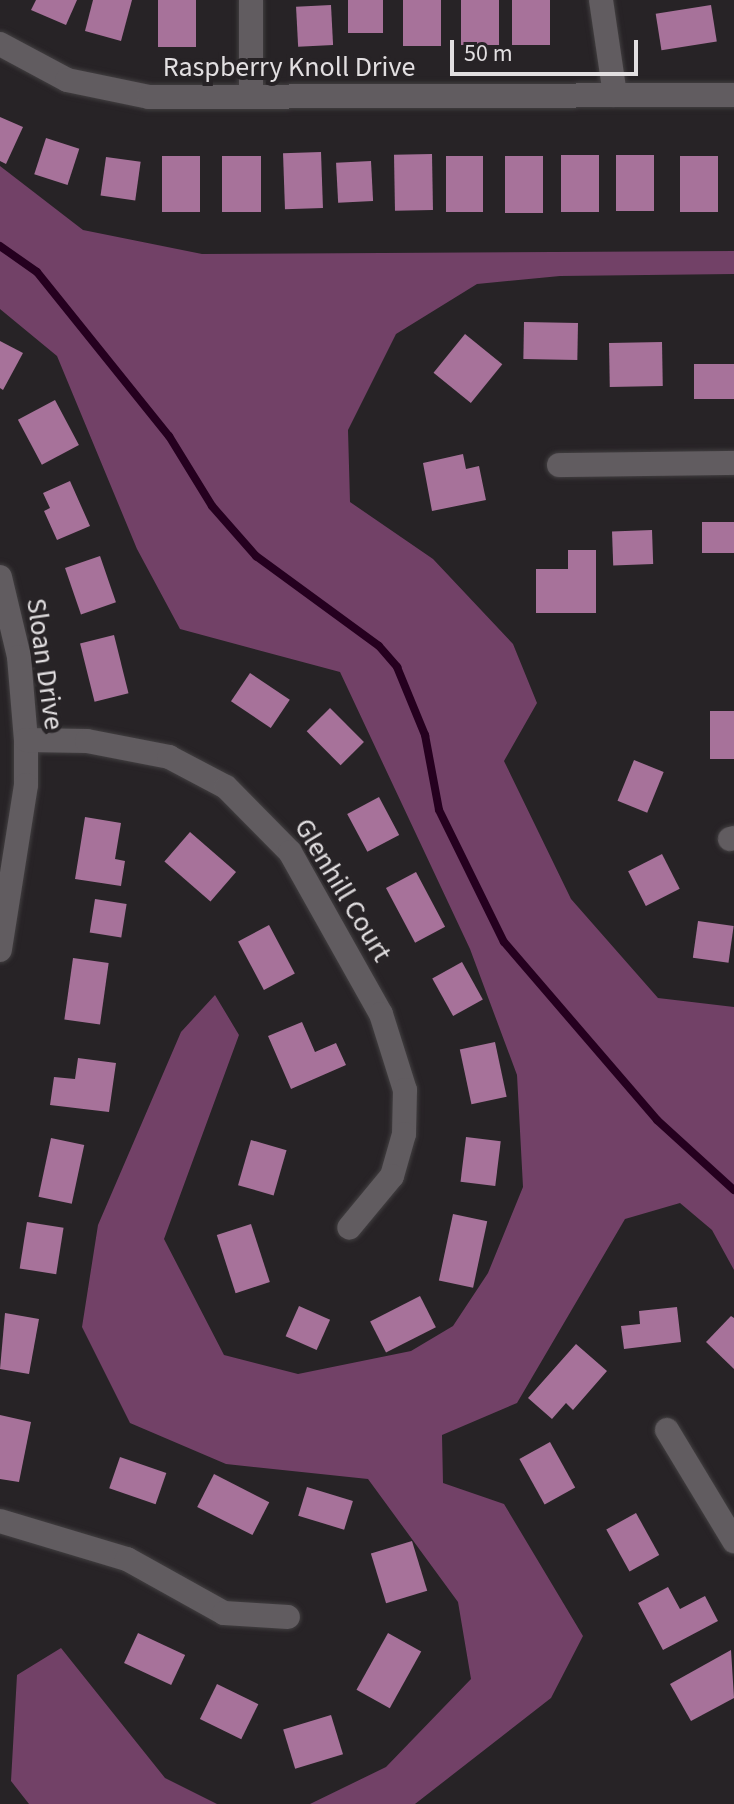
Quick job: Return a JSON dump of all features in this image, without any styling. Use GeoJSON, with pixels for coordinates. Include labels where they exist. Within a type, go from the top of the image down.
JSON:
{"type":"FeatureCollection","features":[{"type":"Feature","properties":{"kind":"street"},"geometry":{"type":"LineString","coordinates":[[251,0],[251,96]]}},
{"type":"Feature","properties":{"kind":"street"},"geometry":{"type":"LineString","coordinates":[[601,0],[615,95]]}},
{"type":"Feature","properties":{"kind":"street","name":"Raspberry Knoll Drive"},"geometry":{"type":"LineString","coordinates":[[0,44],[80,83],[149,97],[734,95]]}},
{"type":"Feature","properties":{"kind":"street"},"geometry":{"type":"LineString","coordinates":[[559,465],[734,463]]}},
{"type":"Feature","properties":{"kind":"street","name":"Sloan Drive"},"geometry":{"type":"LineString","coordinates":[[0,577],[19,657],[26,740],[26,785],[0,950]]}},
{"type":"Feature","properties":{"kind":"street","name":"Glenhill Court"},"geometry":{"type":"LineString","coordinates":[[26,740],[87,741],[169,757],[226,787],[290,852],[381,1014],[405,1090],[404,1134],[392,1176],[349,1228]]}},
{"type":"Feature","properties":{"kind":"street"},"geometry":{"type":"LineString","coordinates":[[667,1430],[734,1541]]}},
{"type":"Feature","properties":{"kind":"street"},"geometry":{"type":"LineString","coordinates":[[0,1521],[127,1559],[224,1613],[288,1617]]}},
{"type":"Feature","properties":{"kind":"shaded area"},"geometry":{"type":"Polygon","coordinates":[[[0,166],[83,230],[202,254],[734,251],[734,274],[560,276],[477,284],[396,334],[348,430],[350,502],[433,559],[513,644],[537,703],[504,761],[571,899],[658,998],[734,1007],[734,1270],[712,1230],[680,1203],[625,1219],[517,1403],[442,1435],[443,1483],[504,1504],[583,1636],[551,1698],[415,1804],[310,1804],[386,1767],[471,1679],[458,1602],[368,1479],[226,1464],[130,1423],[82,1327],[98,1225],[181,1032],[215,995],[239,1035],[164,1239],[224,1355],[298,1374],[411,1351],[453,1326],[488,1273],[523,1187],[517,1075],[470,949],[340,672],[180,629],[137,549],[57,356],[0,309],[0,166]]]}},
{"type":"Feature","properties":{"kind":"shaded area"},"geometry":{"type":"Polygon","coordinates":[[[61,1648],[165,1778],[217,1804],[29,1804],[11,1781],[17,1675],[61,1648]]]}},
{"type":"Feature","properties":{"kind":"building"},"geometry":{"type":"Polygon","coordinates":[[[36,0],[77,0],[66,25],[31,10],[36,0]]]}},
{"type":"Feature","properties":{"kind":"building"},"geometry":{"type":"Polygon","coordinates":[[[93,0],[132,0],[121,41],[85,31],[93,0]]]}},
{"type":"Feature","properties":{"kind":"building"},"geometry":{"type":"Polygon","coordinates":[[[158,0],[196,0],[196,47],[158,47],[158,0]]]}},
{"type":"Feature","properties":{"kind":"building"},"geometry":{"type":"Polygon","coordinates":[[[348,0],[383,0],[383,33],[348,33],[348,0]]]}},
{"type":"Feature","properties":{"kind":"building"},"geometry":{"type":"Polygon","coordinates":[[[403,0],[441,0],[441,46],[403,46],[403,0]]]}},
{"type":"Feature","properties":{"kind":"building"},"geometry":{"type":"Polygon","coordinates":[[[461,0],[499,0],[499,45],[461,45],[461,0]]]}},
{"type":"Feature","properties":{"kind":"building"},"geometry":{"type":"Polygon","coordinates":[[[512,0],[550,0],[550,45],[512,45],[512,0]]]}},
{"type":"Feature","properties":{"kind":"building"},"geometry":{"type":"Polygon","coordinates":[[[331,5],[333,45],[298,47],[296,7],[331,5]]]}},
{"type":"Feature","properties":{"kind":"building"},"geometry":{"type":"Polygon","coordinates":[[[711,5],[717,42],[661,50],[656,14],[711,5]]]}},
{"type":"Feature","properties":{"kind":"building"},"geometry":{"type":"Polygon","coordinates":[[[0,117],[23,127],[6,164],[0,161],[0,117]]]}},
{"type":"Feature","properties":{"kind":"building"},"geometry":{"type":"Polygon","coordinates":[[[46,138],[79,149],[68,185],[34,174],[46,138]]]}},
{"type":"Feature","properties":{"kind":"building"},"geometry":{"type":"Polygon","coordinates":[[[321,152],[323,208],[285,209],[283,153],[321,152]]]}},
{"type":"Feature","properties":{"kind":"building"},"geometry":{"type":"Polygon","coordinates":[[[432,154],[433,210],[395,211],[394,155],[432,154]]]}},
{"type":"Feature","properties":{"kind":"building"},"geometry":{"type":"Polygon","coordinates":[[[561,155],[599,155],[599,212],[561,212],[561,155]]]}},
{"type":"Feature","properties":{"kind":"building"},"geometry":{"type":"Polygon","coordinates":[[[616,155],[654,155],[654,211],[616,211],[616,155]]]}},
{"type":"Feature","properties":{"kind":"building"},"geometry":{"type":"Polygon","coordinates":[[[162,156],[200,156],[200,212],[162,212],[162,156]]]}},
{"type":"Feature","properties":{"kind":"building"},"geometry":{"type":"Polygon","coordinates":[[[222,156],[261,156],[261,212],[222,212],[222,156]]]}},
{"type":"Feature","properties":{"kind":"building"},"geometry":{"type":"Polygon","coordinates":[[[446,156],[483,156],[483,212],[446,212],[446,156]]]}},
{"type":"Feature","properties":{"kind":"building"},"geometry":{"type":"Polygon","coordinates":[[[505,156],[543,156],[543,213],[505,213],[505,156]]]}},
{"type":"Feature","properties":{"kind":"building"},"geometry":{"type":"Polygon","coordinates":[[[680,156],[718,156],[718,212],[680,212],[680,156]]]}},
{"type":"Feature","properties":{"kind":"building"},"geometry":{"type":"Polygon","coordinates":[[[106,157],[141,162],[135,200],[101,196],[106,157]]]}},
{"type":"Feature","properties":{"kind":"building"},"geometry":{"type":"Polygon","coordinates":[[[371,161],[373,201],[338,203],[336,163],[371,161]]]}},
{"type":"Feature","properties":{"kind":"building"},"geometry":{"type":"Polygon","coordinates":[[[524,322],[578,323],[577,360],[523,359],[524,322]]]}},
{"type":"Feature","properties":{"kind":"building"},"geometry":{"type":"Polygon","coordinates":[[[465,334],[502,364],[471,403],[434,373],[465,334]]]}},
{"type":"Feature","properties":{"kind":"building"},"geometry":{"type":"Polygon","coordinates":[[[0,341],[23,353],[3,390],[0,388],[0,341]]]}},
{"type":"Feature","properties":{"kind":"building"},"geometry":{"type":"Polygon","coordinates":[[[662,342],[663,386],[610,387],[609,343],[662,342]]]}},
{"type":"Feature","properties":{"kind":"building"},"geometry":{"type":"Polygon","coordinates":[[[694,364],[734,364],[734,399],[694,399],[694,364]]]}},
{"type":"Feature","properties":{"kind":"building"},"geometry":{"type":"Polygon","coordinates":[[[55,400],[79,445],[42,465],[18,420],[55,400]]]}},
{"type":"Feature","properties":{"kind":"building"},"geometry":{"type":"Polygon","coordinates":[[[463,454],[466,469],[479,466],[486,500],[432,511],[423,463],[463,454]]]}},
{"type":"Feature","properties":{"kind":"building"},"geometry":{"type":"Polygon","coordinates":[[[70,481],[90,526],[57,540],[44,511],[50,508],[43,493],[70,481]]]}},
{"type":"Feature","properties":{"kind":"building"},"geometry":{"type":"Polygon","coordinates":[[[702,522],[734,522],[734,553],[702,553],[702,522]]]}},
{"type":"Feature","properties":{"kind":"building"},"geometry":{"type":"Polygon","coordinates":[[[652,530],[653,564],[613,565],[612,531],[652,530]]]}},
{"type":"Feature","properties":{"kind":"building"},"geometry":{"type":"Polygon","coordinates":[[[568,550],[596,550],[596,613],[536,613],[536,569],[568,569],[568,550]]]}},
{"type":"Feature","properties":{"kind":"building"},"geometry":{"type":"Polygon","coordinates":[[[100,556],[116,602],[81,614],[65,568],[100,556]]]}},
{"type":"Feature","properties":{"kind":"building"},"geometry":{"type":"Polygon","coordinates":[[[114,635],[129,693],[95,702],[80,643],[114,635]]]}},
{"type":"Feature","properties":{"kind":"building"},"geometry":{"type":"Polygon","coordinates":[[[250,673],[290,700],[271,728],[231,701],[250,673]]]}},
{"type":"Feature","properties":{"kind":"building"},"geometry":{"type":"Polygon","coordinates":[[[330,708],[364,742],[341,765],[307,731],[330,708]]]}},
{"type":"Feature","properties":{"kind":"building"},"geometry":{"type":"Polygon","coordinates":[[[710,711],[734,711],[734,759],[710,759],[710,711]]]}},
{"type":"Feature","properties":{"kind":"building"},"geometry":{"type":"Polygon","coordinates":[[[634,760],[664,772],[647,813],[618,801],[634,760]]]}},
{"type":"Feature","properties":{"kind":"building"},"geometry":{"type":"Polygon","coordinates":[[[379,797],[399,835],[367,852],[347,814],[379,797]]]}},
{"type":"Feature","properties":{"kind":"building"},"geometry":{"type":"Polygon","coordinates":[[[85,817],[121,823],[115,859],[125,861],[121,886],[75,879],[85,817]]]}},
{"type":"Feature","properties":{"kind":"building"},"geometry":{"type":"Polygon","coordinates":[[[190,832],[236,872],[210,901],[164,861],[190,832]]]}},
{"type":"Feature","properties":{"kind":"building"},"geometry":{"type":"Polygon","coordinates":[[[662,854],[680,889],[646,906],[628,871],[662,854]]]}},
{"type":"Feature","properties":{"kind":"building"},"geometry":{"type":"Polygon","coordinates":[[[416,872],[445,927],[415,943],[386,888],[416,872]]]}},
{"type":"Feature","properties":{"kind":"building"},"geometry":{"type":"Polygon","coordinates":[[[95,899],[127,904],[121,938],[90,933],[95,899]]]}},
{"type":"Feature","properties":{"kind":"building"},"geometry":{"type":"Polygon","coordinates":[[[698,921],[734,926],[729,963],[693,958],[698,921]]]}},
{"type":"Feature","properties":{"kind":"building"},"geometry":{"type":"Polygon","coordinates":[[[269,925],[295,974],[264,990],[238,941],[269,925]]]}},
{"type":"Feature","properties":{"kind":"building"},"geometry":{"type":"Polygon","coordinates":[[[73,958],[109,963],[100,1024],[64,1019],[73,958]]]}},
{"type":"Feature","properties":{"kind":"building"},"geometry":{"type":"Polygon","coordinates":[[[462,962],[483,1000],[453,1016],[432,978],[462,962]]]}},
{"type":"Feature","properties":{"kind":"building"},"geometry":{"type":"Polygon","coordinates":[[[302,1022],[315,1052],[336,1043],[346,1065],[291,1089],[268,1036],[302,1022]]]}},
{"type":"Feature","properties":{"kind":"building"},"geometry":{"type":"Polygon","coordinates":[[[495,1042],[507,1097],[471,1104],[460,1049],[495,1042]]]}},
{"type":"Feature","properties":{"kind":"building"},"geometry":{"type":"Polygon","coordinates":[[[78,1058],[116,1063],[109,1112],[50,1105],[54,1077],[75,1079],[78,1058]]]}},
{"type":"Feature","properties":{"kind":"building"},"geometry":{"type":"Polygon","coordinates":[[[466,1137],[501,1141],[495,1186],[461,1182],[466,1137]]]}},
{"type":"Feature","properties":{"kind":"building"},"geometry":{"type":"Polygon","coordinates":[[[51,1138],[84,1145],[72,1204],[39,1197],[51,1138]]]}},
{"type":"Feature","properties":{"kind":"building"},"geometry":{"type":"Polygon","coordinates":[[[251,1140],[287,1150],[274,1195],[238,1185],[251,1140]]]}},
{"type":"Feature","properties":{"kind":"building"},"geometry":{"type":"Polygon","coordinates":[[[453,1214],[487,1221],[473,1288],[439,1281],[453,1214]]]}},
{"type":"Feature","properties":{"kind":"building"},"geometry":{"type":"Polygon","coordinates":[[[27,1222],[64,1228],[56,1274],[20,1268],[27,1222]]]}},
{"type":"Feature","properties":{"kind":"building"},"geometry":{"type":"Polygon","coordinates":[[[251,1224],[270,1282],[236,1293],[217,1235],[251,1224]]]}},
{"type":"Feature","properties":{"kind":"building"},"geometry":{"type":"Polygon","coordinates":[[[420,1296],[436,1327],[386,1353],[370,1321],[420,1296]]]}},
{"type":"Feature","properties":{"kind":"building"},"geometry":{"type":"Polygon","coordinates":[[[299,1306],[330,1320],[317,1350],[286,1336],[299,1306]]]}},
{"type":"Feature","properties":{"kind":"building"},"geometry":{"type":"Polygon","coordinates":[[[677,1307],[681,1342],[624,1349],[621,1326],[640,1324],[639,1311],[677,1307]]]}},
{"type":"Feature","properties":{"kind":"building"},"geometry":{"type":"Polygon","coordinates":[[[5,1313],[39,1319],[29,1374],[0,1369],[5,1313]]]}},
{"type":"Feature","properties":{"kind":"building"},"geometry":{"type":"Polygon","coordinates":[[[731,1316],[734,1318],[734,1369],[706,1342],[731,1316]]]}},
{"type":"Feature","properties":{"kind":"building"},"geometry":{"type":"Polygon","coordinates":[[[576,1344],[607,1371],[573,1410],[566,1403],[552,1419],[528,1398],[576,1344]]]}},
{"type":"Feature","properties":{"kind":"building"},"geometry":{"type":"Polygon","coordinates":[[[0,1415],[31,1422],[19,1482],[0,1479],[0,1415]]]}},
{"type":"Feature","properties":{"kind":"building"},"geometry":{"type":"Polygon","coordinates":[[[550,1442],[575,1487],[545,1504],[519,1459],[550,1442]]]}},
{"type":"Feature","properties":{"kind":"building"},"geometry":{"type":"Polygon","coordinates":[[[120,1457],[166,1473],[156,1504],[109,1488],[120,1457]]]}},
{"type":"Feature","properties":{"kind":"building"},"geometry":{"type":"Polygon","coordinates":[[[214,1474],[269,1502],[252,1535],[197,1507],[214,1474]]]}},
{"type":"Feature","properties":{"kind":"building"},"geometry":{"type":"Polygon","coordinates":[[[307,1487],[353,1501],[344,1530],[298,1516],[307,1487]]]}},
{"type":"Feature","properties":{"kind":"building"},"geometry":{"type":"Polygon","coordinates":[[[636,1513],[659,1555],[630,1571],[606,1529],[636,1513]]]}},
{"type":"Feature","properties":{"kind":"building"},"geometry":{"type":"Polygon","coordinates":[[[412,1541],[427,1591],[386,1603],[371,1554],[412,1541]]]}},
{"type":"Feature","properties":{"kind":"building"},"geometry":{"type":"Polygon","coordinates":[[[668,1587],[680,1609],[705,1596],[718,1621],[663,1650],[638,1603],[668,1587]]]}},
{"type":"Feature","properties":{"kind":"building"},"geometry":{"type":"Polygon","coordinates":[[[138,1633],[185,1655],[171,1685],[124,1663],[138,1633]]]}},
{"type":"Feature","properties":{"kind":"building"},"geometry":{"type":"Polygon","coordinates":[[[388,1633],[421,1651],[390,1708],[356,1690],[388,1633]]]}},
{"type":"Feature","properties":{"kind":"building"},"geometry":{"type":"Polygon","coordinates":[[[731,1650],[734,1698],[691,1721],[670,1684],[731,1650]]]}},
{"type":"Feature","properties":{"kind":"building"},"geometry":{"type":"Polygon","coordinates":[[[217,1684],[258,1704],[241,1739],[200,1719],[217,1684]]]}},
{"type":"Feature","properties":{"kind":"building"},"geometry":{"type":"Polygon","coordinates":[[[331,1715],[343,1754],[295,1769],[283,1730],[331,1715]]]}},
{"type":"Feature","properties":{"kind":"waterway"},"geometry":{"type":"LineString","coordinates":[[0,246],[37,272],[169,436],[212,506],[256,556],[379,646],[397,667],[425,735],[439,810],[504,942],[657,1120],[734,1190]]}}]}
